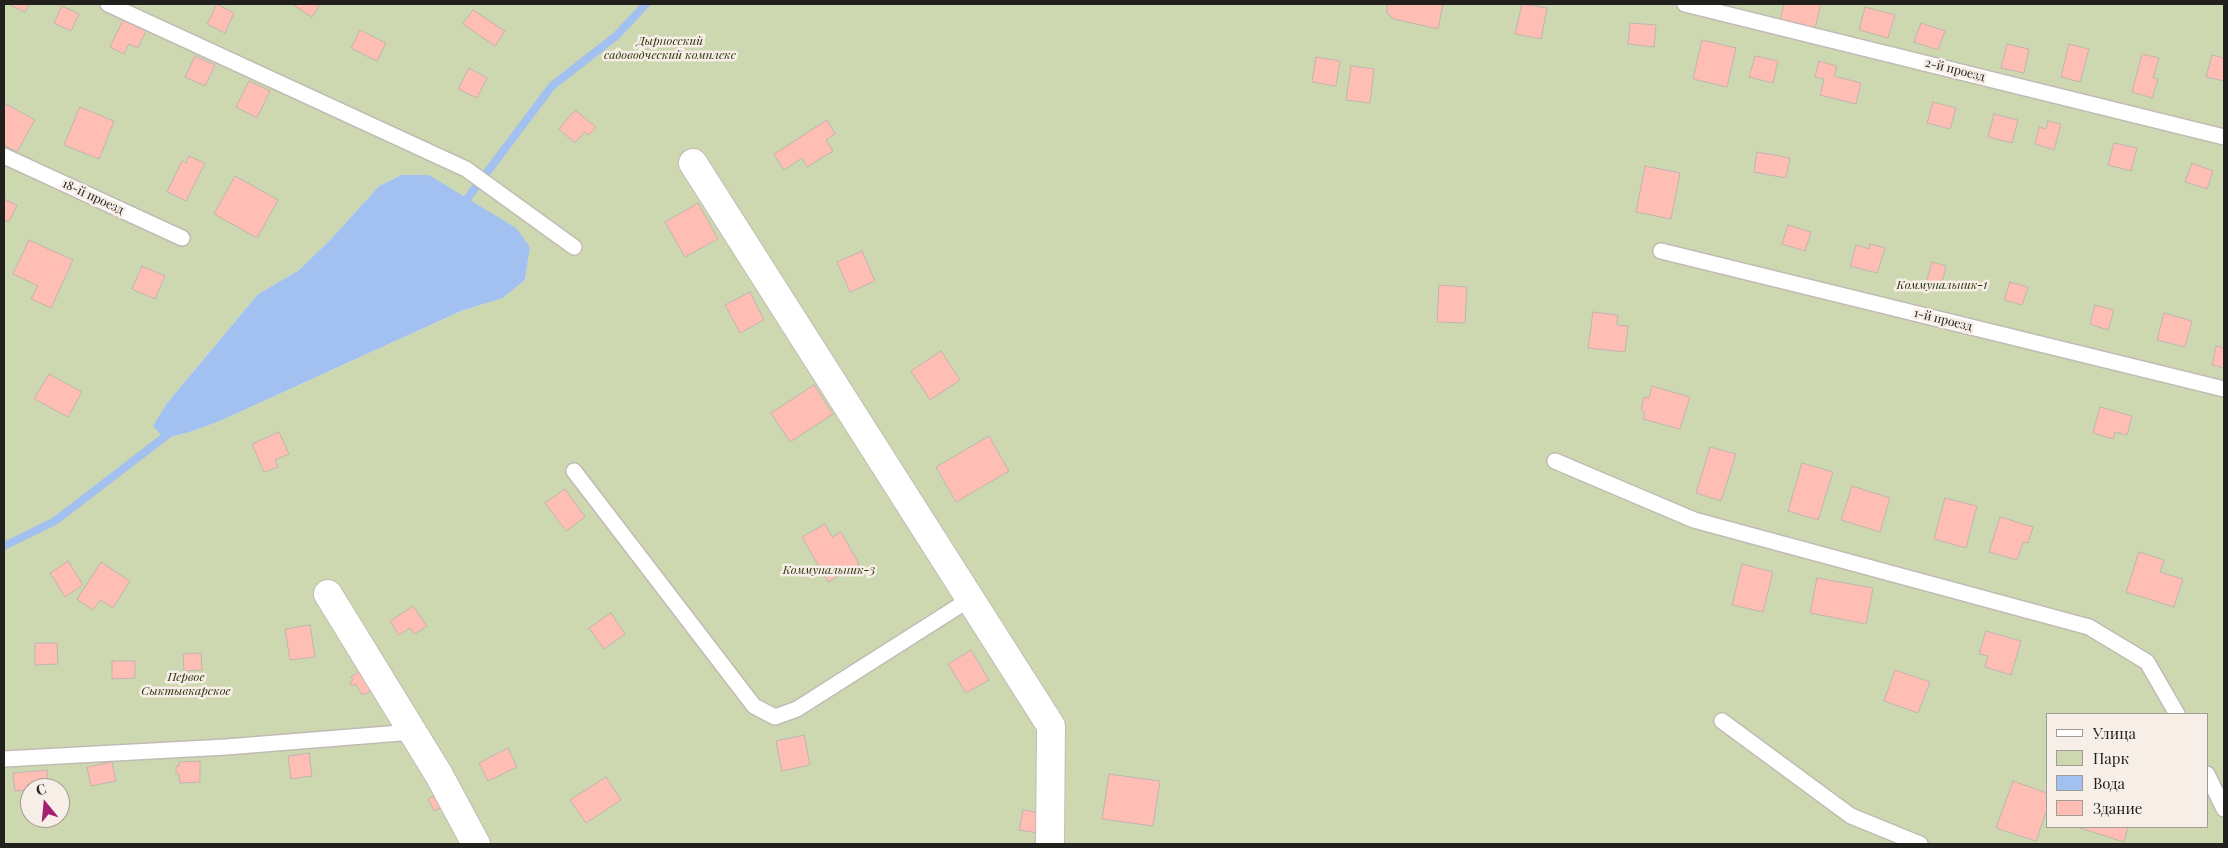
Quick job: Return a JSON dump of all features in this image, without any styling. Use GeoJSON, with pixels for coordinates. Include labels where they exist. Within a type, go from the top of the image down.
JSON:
{"type":"FeatureCollection","features":[{"type":"Feature","properties":{"kind":"street"},"geometry":{"type":"LineString","coordinates":[[693,163],[1051,726],[1050,844]]}},
{"type":"Feature","properties":{"kind":"street"},"geometry":{"type":"LineString","coordinates":[[328,594],[440,775],[476,844]]}},
{"type":"Feature","properties":{"kind":"lane"},"geometry":{"type":"LineString","coordinates":[[108,4],[466,169],[574,247]]}},
{"type":"Feature","properties":{"kind":"lane","name":"2-й проезд"},"geometry":{"type":"LineString","coordinates":[[1685,4],[2224,137]]}},
{"type":"Feature","properties":{"kind":"lane","name":"18-й проезд"},"geometry":{"type":"LineString","coordinates":[[4,156],[182,238]]}},
{"type":"Feature","properties":{"kind":"lane","name":"1-й проезд"},"geometry":{"type":"LineString","coordinates":[[1661,251],[2224,390]]}},
{"type":"Feature","properties":{"kind":"lane"},"geometry":{"type":"LineString","coordinates":[[1555,461],[1694,520],[2089,627],[2147,662],[2176,713]]}},
{"type":"Feature","properties":{"kind":"lane"},"geometry":{"type":"LineString","coordinates":[[574,471],[754,706],[774,717],[797,709],[970,599]]}},
{"type":"Feature","properties":{"kind":"lane"},"geometry":{"type":"LineString","coordinates":[[1722,721],[1852,816],[1920,844]]}},
{"type":"Feature","properties":{"kind":"lane"},"geometry":{"type":"LineString","coordinates":[[4,759],[226,747],[413,732]]}},
{"type":"Feature","properties":{"kind":"lane"},"geometry":{"type":"LineString","coordinates":[[2208,776],[2224,809]]}},
{"type":"Feature","properties":{"kind":"green space"},"geometry":{"type":"Polygon","coordinates":[[[4,4],[2224,4],[2224,844],[4,844],[4,4]],[[401,175],[379,186],[330,240],[299,270],[258,294],[167,403],[164,438],[187,433],[220,421],[461,311],[503,298],[525,280],[530,247],[401,175]]]}},
{"type":"Feature","properties":{"kind":"water"},"geometry":{"type":"Polygon","coordinates":[[[401,175],[429,175],[516,228],[530,247],[525,280],[503,298],[461,311],[220,421],[187,433],[164,438],[153,426],[167,403],[258,294],[299,270],[330,240],[379,186],[401,175]]]}},
{"type":"Feature","properties":{"kind":"building"},"geometry":{"type":"Polygon","coordinates":[[[8,4],[29,4],[25,12],[8,4]]]}},
{"type":"Feature","properties":{"kind":"building"},"geometry":{"type":"Polygon","coordinates":[[[217,4],[234,13],[225,33],[207,24],[217,4]]]}},
{"type":"Feature","properties":{"kind":"building"},"geometry":{"type":"Polygon","coordinates":[[[292,4],[320,4],[312,17],[292,4]]]}},
{"type":"Feature","properties":{"kind":"building"},"geometry":{"type":"Polygon","coordinates":[[[1390,4],[1443,4],[1438,29],[1394,19],[1387,13],[1387,6],[1390,4]]]}},
{"type":"Feature","properties":{"kind":"building"},"geometry":{"type":"Polygon","coordinates":[[[1522,4],[1547,8],[1541,39],[1515,34],[1522,4]]]}},
{"type":"Feature","properties":{"kind":"building"},"geometry":{"type":"Polygon","coordinates":[[[1784,4],[1821,4],[1815,28],[1780,20],[1784,4]]]}},
{"type":"Feature","properties":{"kind":"building"},"geometry":{"type":"Polygon","coordinates":[[[62,6],[79,14],[71,31],[54,23],[62,6]]]}},
{"type":"Feature","properties":{"kind":"building"},"geometry":{"type":"Polygon","coordinates":[[[1865,7],[1895,15],[1888,38],[1859,30],[1865,7]]]}},
{"type":"Feature","properties":{"kind":"building"},"geometry":{"type":"Polygon","coordinates":[[[473,10],[505,31],[495,46],[463,24],[473,10]]]}},
{"type":"Feature","properties":{"kind":"building"},"geometry":{"type":"Polygon","coordinates":[[[123,20],[146,31],[138,48],[129,44],[124,54],[110,47],[123,20]]]}},
{"type":"Feature","properties":{"kind":"building"},"geometry":{"type":"Polygon","coordinates":[[[1630,23],[1656,25],[1654,47],[1628,44],[1630,23]]]}},
{"type":"Feature","properties":{"kind":"building"},"geometry":{"type":"Polygon","coordinates":[[[1921,23],[1945,31],[1938,50],[1914,42],[1921,23]]]}},
{"type":"Feature","properties":{"kind":"building"},"geometry":{"type":"Polygon","coordinates":[[[360,30],[386,43],[377,61],[351,48],[360,30]]]}},
{"type":"Feature","properties":{"kind":"building"},"geometry":{"type":"Polygon","coordinates":[[[1702,40],[1736,48],[1727,87],[1693,79],[1702,40]]]}},
{"type":"Feature","properties":{"kind":"building"},"geometry":{"type":"Polygon","coordinates":[[[2007,44],[2029,49],[2024,73],[2001,68],[2007,44]]]}},
{"type":"Feature","properties":{"kind":"building"},"geometry":{"type":"Polygon","coordinates":[[[2069,44],[2089,49],[2080,82],[2061,77],[2069,44]]]}},
{"type":"Feature","properties":{"kind":"building"},"geometry":{"type":"Polygon","coordinates":[[[2142,54],[2159,58],[2153,78],[2158,79],[2152,98],[2132,92],[2142,54]]]}},
{"type":"Feature","properties":{"kind":"building"},"geometry":{"type":"Polygon","coordinates":[[[2212,55],[2224,58],[2224,81],[2206,77],[2212,55]]]}},
{"type":"Feature","properties":{"kind":"building"},"geometry":{"type":"Polygon","coordinates":[[[195,56],[215,65],[205,86],[185,77],[195,56]]]}},
{"type":"Feature","properties":{"kind":"building"},"geometry":{"type":"Polygon","coordinates":[[[1755,56],[1778,61],[1773,83],[1749,77],[1755,56]]]}},
{"type":"Feature","properties":{"kind":"building"},"geometry":{"type":"Polygon","coordinates":[[[1316,57],[1340,61],[1336,86],[1312,82],[1316,57]]]}},
{"type":"Feature","properties":{"kind":"building"},"geometry":{"type":"Polygon","coordinates":[[[1819,61],[1837,66],[1834,76],[1861,83],[1856,104],[1820,95],[1824,79],[1815,77],[1819,61]]]}},
{"type":"Feature","properties":{"kind":"building"},"geometry":{"type":"Polygon","coordinates":[[[1351,66],[1374,69],[1370,103],[1346,100],[1351,66]]]}},
{"type":"Feature","properties":{"kind":"building"},"geometry":{"type":"Polygon","coordinates":[[[469,68],[487,78],[477,98],[458,89],[469,68]]]}},
{"type":"Feature","properties":{"kind":"building"},"geometry":{"type":"Polygon","coordinates":[[[249,81],[270,91],[257,118],[236,107],[249,81]]]}},
{"type":"Feature","properties":{"kind":"building"},"geometry":{"type":"Polygon","coordinates":[[[1933,102],[1956,108],[1950,129],[1927,123],[1933,102]]]}},
{"type":"Feature","properties":{"kind":"building"},"geometry":{"type":"Polygon","coordinates":[[[4,103],[35,120],[17,152],[4,145],[4,103]]]}},
{"type":"Feature","properties":{"kind":"building"},"geometry":{"type":"Polygon","coordinates":[[[80,107],[114,121],[99,159],[64,145],[80,107]]]}},
{"type":"Feature","properties":{"kind":"building"},"geometry":{"type":"Polygon","coordinates":[[[575,110],[596,127],[589,135],[585,132],[575,143],[559,129],[575,110]]]}},
{"type":"Feature","properties":{"kind":"building"},"geometry":{"type":"Polygon","coordinates":[[[1994,114],[2018,120],[2012,143],[1988,137],[1994,114]]]}},
{"type":"Feature","properties":{"kind":"building"},"geometry":{"type":"Polygon","coordinates":[[[827,120],[835,134],[826,140],[833,151],[807,167],[802,158],[784,170],[774,154],[827,120]]]}},
{"type":"Feature","properties":{"kind":"building"},"geometry":{"type":"Polygon","coordinates":[[[2048,121],[2061,124],[2054,150],[2035,144],[2039,127],[2046,129],[2048,121]]]}},
{"type":"Feature","properties":{"kind":"building"},"geometry":{"type":"Polygon","coordinates":[[[2114,143],[2137,148],[2131,171],[2108,165],[2114,143]]]}},
{"type":"Feature","properties":{"kind":"building"},"geometry":{"type":"Polygon","coordinates":[[[1757,152],[1790,158],[1786,178],[1754,172],[1757,152]]]}},
{"type":"Feature","properties":{"kind":"building"},"geometry":{"type":"Polygon","coordinates":[[[189,156],[205,163],[186,201],[167,192],[182,161],[186,163],[189,156]]]}},
{"type":"Feature","properties":{"kind":"building"},"geometry":{"type":"Polygon","coordinates":[[[2192,163],[2213,171],[2207,189],[2185,182],[2192,163]]]}},
{"type":"Feature","properties":{"kind":"building"},"geometry":{"type":"Polygon","coordinates":[[[1645,166],[1680,173],[1671,219],[1636,212],[1645,166]]]}},
{"type":"Feature","properties":{"kind":"building"},"geometry":{"type":"Polygon","coordinates":[[[235,176],[278,200],[257,238],[214,214],[235,176]]]}},
{"type":"Feature","properties":{"kind":"building"},"geometry":{"type":"Polygon","coordinates":[[[4,199],[17,205],[9,222],[4,220],[4,199]]]}},
{"type":"Feature","properties":{"kind":"building"},"geometry":{"type":"Polygon","coordinates":[[[698,203],[718,239],[685,257],[665,222],[698,203]]]}},
{"type":"Feature","properties":{"kind":"building"},"geometry":{"type":"Polygon","coordinates":[[[1788,225],[1811,232],[1805,251],[1782,244],[1788,225]]]}},
{"type":"Feature","properties":{"kind":"building"},"geometry":{"type":"Polygon","coordinates":[[[29,240],[73,260],[51,308],[31,299],[38,286],[13,274],[29,240]]]}},
{"type":"Feature","properties":{"kind":"building"},"geometry":{"type":"Polygon","coordinates":[[[1870,244],[1885,248],[1877,273],[1850,266],[1856,245],[1869,249],[1870,244]]]}},
{"type":"Feature","properties":{"kind":"building"},"geometry":{"type":"Polygon","coordinates":[[[862,251],[875,281],[850,292],[837,262],[862,251]]]}},
{"type":"Feature","properties":{"kind":"building"},"geometry":{"type":"Polygon","coordinates":[[[1932,262],[1946,266],[1941,287],[1926,283],[1932,262]]]}},
{"type":"Feature","properties":{"kind":"building"},"geometry":{"type":"Polygon","coordinates":[[[142,266],[165,276],[155,299],[132,289],[142,266]]]}},
{"type":"Feature","properties":{"kind":"building"},"geometry":{"type":"Polygon","coordinates":[[[2010,282],[2028,287],[2022,305],[2004,300],[2010,282]]]}},
{"type":"Feature","properties":{"kind":"building"},"geometry":{"type":"Polygon","coordinates":[[[1439,285],[1467,287],[1465,323],[1437,322],[1439,285]]]}},
{"type":"Feature","properties":{"kind":"building"},"geometry":{"type":"Polygon","coordinates":[[[750,292],[764,320],[740,333],[725,305],[750,292]]]}},
{"type":"Feature","properties":{"kind":"building"},"geometry":{"type":"Polygon","coordinates":[[[2095,305],[2114,310],[2108,330],[2090,324],[2095,305]]]}},
{"type":"Feature","properties":{"kind":"building"},"geometry":{"type":"Polygon","coordinates":[[[1593,312],[1618,315],[1617,325],[1628,326],[1625,352],[1588,348],[1593,312]]]}},
{"type":"Feature","properties":{"kind":"building"},"geometry":{"type":"Polygon","coordinates":[[[2164,313],[2192,321],[2185,347],[2157,340],[2164,313]]]}},
{"type":"Feature","properties":{"kind":"building"},"geometry":{"type":"Polygon","coordinates":[[[2216,346],[2224,348],[2224,368],[2212,365],[2216,346]]]}},
{"type":"Feature","properties":{"kind":"building"},"geometry":{"type":"Polygon","coordinates":[[[941,351],[960,380],[930,400],[911,371],[941,351]]]}},
{"type":"Feature","properties":{"kind":"building"},"geometry":{"type":"Polygon","coordinates":[[[49,374],[82,392],[68,417],[34,399],[49,374]]]}},
{"type":"Feature","properties":{"kind":"building"},"geometry":{"type":"Polygon","coordinates":[[[814,385],[833,414],[790,442],[771,413],[814,385]]]}},
{"type":"Feature","properties":{"kind":"building"},"geometry":{"type":"Polygon","coordinates":[[[1652,386],[1690,397],[1680,429],[1643,419],[1645,412],[1641,410],[1644,397],[1649,398],[1652,386]]]}},
{"type":"Feature","properties":{"kind":"building"},"geometry":{"type":"Polygon","coordinates":[[[2100,407],[2132,416],[2127,435],[2115,432],[2113,439],[2093,433],[2100,407]]]}},
{"type":"Feature","properties":{"kind":"building"},"geometry":{"type":"Polygon","coordinates":[[[279,432],[289,454],[275,460],[278,467],[264,472],[252,444],[279,432]]]}},
{"type":"Feature","properties":{"kind":"building"},"geometry":{"type":"Polygon","coordinates":[[[989,436],[1009,471],[956,502],[936,467],[989,436]]]}},
{"type":"Feature","properties":{"kind":"building"},"geometry":{"type":"Polygon","coordinates":[[[1710,447],[1736,454],[1721,501],[1696,493],[1710,447]]]}},
{"type":"Feature","properties":{"kind":"building"},"geometry":{"type":"Polygon","coordinates":[[[1802,463],[1833,472],[1818,520],[1788,511],[1802,463]]]}},
{"type":"Feature","properties":{"kind":"building"},"geometry":{"type":"Polygon","coordinates":[[[1852,486],[1890,498],[1880,532],[1841,520],[1852,486]]]}},
{"type":"Feature","properties":{"kind":"building"},"geometry":{"type":"Polygon","coordinates":[[[565,489],[585,517],[566,531],[545,503],[565,489]]]}},
{"type":"Feature","properties":{"kind":"building"},"geometry":{"type":"Polygon","coordinates":[[[1945,498],[1977,506],[1966,548],[1934,539],[1945,498]]]}},
{"type":"Feature","properties":{"kind":"building"},"geometry":{"type":"Polygon","coordinates":[[[2000,517],[2033,527],[2028,543],[2023,542],[2017,560],[1989,552],[2000,517]]]}},
{"type":"Feature","properties":{"kind":"building"},"geometry":{"type":"Polygon","coordinates":[[[825,524],[832,537],[841,532],[859,564],[828,582],[802,537],[825,524]]]}},
{"type":"Feature","properties":{"kind":"building"},"geometry":{"type":"Polygon","coordinates":[[[2139,552],[2164,560],[2160,572],[2183,579],[2174,607],[2126,592],[2139,552]]]}},
{"type":"Feature","properties":{"kind":"building"},"geometry":{"type":"Polygon","coordinates":[[[68,561],[83,585],[65,597],[50,573],[68,561]]]}},
{"type":"Feature","properties":{"kind":"building"},"geometry":{"type":"Polygon","coordinates":[[[101,562],[130,581],[113,608],[100,600],[93,610],[77,599],[101,562]]]}},
{"type":"Feature","properties":{"kind":"building"},"geometry":{"type":"Polygon","coordinates":[[[1742,564],[1773,572],[1763,612],[1732,605],[1742,564]]]}},
{"type":"Feature","properties":{"kind":"building"},"geometry":{"type":"Polygon","coordinates":[[[1817,578],[1873,588],[1866,624],[1810,613],[1817,578]]]}},
{"type":"Feature","properties":{"kind":"building"},"geometry":{"type":"Polygon","coordinates":[[[413,606],[427,626],[414,634],[410,628],[399,635],[390,621],[413,606]]]}},
{"type":"Feature","properties":{"kind":"building"},"geometry":{"type":"Polygon","coordinates":[[[611,613],[625,634],[604,649],[589,628],[611,613]]]}},
{"type":"Feature","properties":{"kind":"building"},"geometry":{"type":"Polygon","coordinates":[[[310,625],[315,657],[290,660],[285,629],[310,625]]]}},
{"type":"Feature","properties":{"kind":"building"},"geometry":{"type":"Polygon","coordinates":[[[1986,631],[2021,641],[2011,675],[1985,667],[1988,656],[1979,654],[1986,631]]]}},
{"type":"Feature","properties":{"kind":"building"},"geometry":{"type":"Polygon","coordinates":[[[35,643],[57,643],[58,664],[35,665],[35,643]]]}},
{"type":"Feature","properties":{"kind":"building"},"geometry":{"type":"Polygon","coordinates":[[[971,650],[989,680],[966,693],[948,664],[971,650]]]}},
{"type":"Feature","properties":{"kind":"building"},"geometry":{"type":"Polygon","coordinates":[[[201,653],[202,670],[184,671],[183,654],[201,653]]]}},
{"type":"Feature","properties":{"kind":"building"},"geometry":{"type":"Polygon","coordinates":[[[112,661],[135,661],[135,678],[112,679],[112,661]]]}},
{"type":"Feature","properties":{"kind":"building"},"geometry":{"type":"Polygon","coordinates":[[[1895,670],[1930,682],[1918,713],[1884,701],[1895,670]]]}},
{"type":"Feature","properties":{"kind":"building"},"geometry":{"type":"Polygon","coordinates":[[[360,671],[371,691],[362,695],[356,684],[352,686],[350,682],[353,680],[351,677],[360,671]]]}},
{"type":"Feature","properties":{"kind":"building"},"geometry":{"type":"Polygon","coordinates":[[[804,735],[810,765],[782,771],[776,741],[804,735]]]}},
{"type":"Feature","properties":{"kind":"building"},"geometry":{"type":"Polygon","coordinates":[[[508,748],[517,767],[488,781],[479,763],[508,748]]]}},
{"type":"Feature","properties":{"kind":"building"},"geometry":{"type":"Polygon","coordinates":[[[309,753],[312,776],[291,779],[288,756],[309,753]]]}},
{"type":"Feature","properties":{"kind":"building"},"geometry":{"type":"Polygon","coordinates":[[[200,761],[200,782],[180,783],[179,774],[176,774],[176,766],[179,766],[179,762],[200,761]]]}},
{"type":"Feature","properties":{"kind":"building"},"geometry":{"type":"Polygon","coordinates":[[[112,762],[116,781],[91,786],[87,767],[112,762]]]}},
{"type":"Feature","properties":{"kind":"building"},"geometry":{"type":"Polygon","coordinates":[[[47,770],[47,778],[20,778],[20,791],[15,791],[13,773],[47,770]]]}},
{"type":"Feature","properties":{"kind":"building"},"geometry":{"type":"Polygon","coordinates":[[[1109,774],[1160,781],[1153,826],[1102,819],[1109,774]]]}},
{"type":"Feature","properties":{"kind":"building"},"geometry":{"type":"Polygon","coordinates":[[[606,777],[621,800],[586,823],[570,800],[606,777]]]}},
{"type":"Feature","properties":{"kind":"building"},"geometry":{"type":"Polygon","coordinates":[[[2013,781],[2046,793],[2046,812],[2036,841],[1996,828],[2013,781]]]}},
{"type":"Feature","properties":{"kind":"building"},"geometry":{"type":"Polygon","coordinates":[[[437,795],[443,807],[434,811],[428,799],[437,795]]]}},
{"type":"Feature","properties":{"kind":"building"},"geometry":{"type":"Polygon","coordinates":[[[1023,810],[1049,814],[1045,834],[1019,830],[1023,810]]]}},
{"type":"Feature","properties":{"kind":"building"},"geometry":{"type":"Polygon","coordinates":[[[2080,828],[2128,828],[2124,842],[2080,828]]]}},
{"type":"Feature","properties":{"kind":"waterway"},"geometry":{"type":"LineString","coordinates":[[461,204],[467,199],[552,86],[616,36],[646,4]]}},
{"type":"Feature","properties":{"kind":"waterway"},"geometry":{"type":"LineString","coordinates":[[4,546],[55,521],[171,432]]}},
{"type":"Feature","properties":{"kind":"park label","name":"Дырносский садоводческий комплекс"},"geometry":{"type":"Point","coordinates":[670,48]}},
{"type":"Feature","properties":{"kind":"park label","name":"Коммунальник-1"},"geometry":{"type":"Point","coordinates":[1942,285]}},
{"type":"Feature","properties":{"kind":"park label","name":"Коммунальник-3"},"geometry":{"type":"Point","coordinates":[829,570]}},
{"type":"Feature","properties":{"kind":"park label","name":"Первое Сыктывкарское"},"geometry":{"type":"Point","coordinates":[186,684]}}]}
